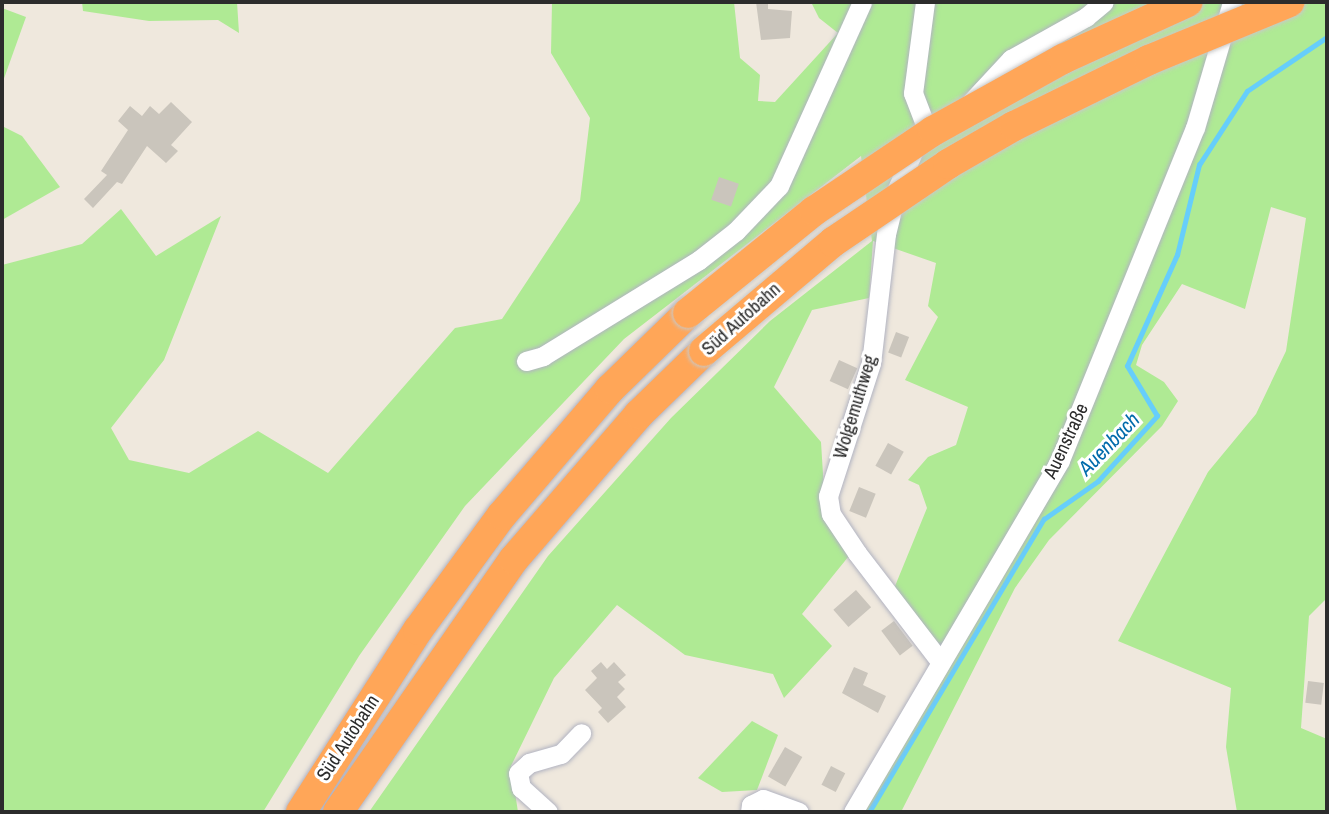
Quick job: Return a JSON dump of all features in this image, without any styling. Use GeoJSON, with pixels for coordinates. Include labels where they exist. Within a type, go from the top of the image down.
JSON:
{"type":"FeatureCollection","features":[{"type":"Feature","properties":{"kind":"highway","name":"Süd Autobahn"},"geometry":{"type":"LineString","coordinates":[[301,812],[418,630],[502,515],[610,389],[688,313],[814,211],[933,131],[1063,59],[1188,2]]}},
{"type":"Feature","properties":{"kind":"highway","name":"Süd Autobahn"},"geometry":{"type":"LineString","coordinates":[[338,812],[514,559],[639,414],[704,351],[833,242],[948,164],[1014,126],[1149,60],[1290,2]]}},
{"type":"Feature","properties":{"kind":"street"},"geometry":{"type":"LineString","coordinates":[[526,361],[543,356],[699,260],[736,231],[779,186],[844,50],[862,2]]}},
{"type":"Feature","properties":{"kind":"street"},"geometry":{"type":"LineString","coordinates":[[925,2],[913,93],[925,125],[945,123],[961,113],[1011,59],[1086,17],[1104,2]]}},
{"type":"Feature","properties":{"kind":"street","name":"Auenstraße"},"geometry":{"type":"LineString","coordinates":[[853,812],[939,660],[1060,460],[1195,128],[1232,2]]}},
{"type":"Feature","properties":{"kind":"street","name":"Wolgemuthweg"},"geometry":{"type":"LineString","coordinates":[[925,125],[897,189],[886,234],[871,363],[828,496],[831,514],[939,660]]}},
{"type":"Feature","properties":{"kind":"street"},"geometry":{"type":"LineString","coordinates":[[548,812],[521,788],[518,774],[529,763],[561,754],[581,733]]}},
{"type":"Feature","properties":{"kind":"street"},"geometry":{"type":"LineString","coordinates":[[750,812],[751,804],[763,799],[799,812]]}},
{"type":"Feature","properties":{"kind":"green space"},"geometry":{"type":"Polygon","coordinates":[[[82,2],[237,2],[239,33],[218,20],[149,21],[83,11],[82,2]]]}},
{"type":"Feature","properties":{"kind":"green space"},"geometry":{"type":"Polygon","coordinates":[[[552,2],[734,2],[740,58],[760,75],[758,101],[775,102],[838,33],[819,18],[811,2],[1327,2],[1327,598],[1309,616],[1301,728],[1327,739],[1327,812],[1237,812],[1226,747],[1231,688],[1118,641],[1208,472],[1256,414],[1286,351],[1306,218],[1271,207],[1245,309],[1182,284],[1142,345],[1136,365],[1164,382],[1178,401],[1162,426],[1049,540],[1015,588],[901,812],[862,812],[950,657],[929,638],[893,591],[927,508],[919,485],[908,480],[928,457],[956,445],[968,407],[905,380],[938,317],[928,306],[936,263],[873,241],[869,298],[812,310],[774,387],[821,442],[825,506],[857,546],[802,614],[832,646],[784,698],[773,674],[685,655],[617,605],[554,678],[511,766],[518,812],[369,812],[548,556],[671,418],[770,321],[872,241],[861,156],[624,339],[465,506],[359,656],[263,812],[2,812],[2,265],[82,244],[121,209],[156,256],[221,216],[164,360],[111,428],[129,460],[189,473],[258,431],[328,473],[455,328],[502,319],[580,201],[590,118],[551,53],[552,2]]]}},
{"type":"Feature","properties":{"kind":"green space"},"geometry":{"type":"Polygon","coordinates":[[[2,8],[26,17],[2,84],[2,8]]]}},
{"type":"Feature","properties":{"kind":"green space"},"geometry":{"type":"Polygon","coordinates":[[[2,126],[22,136],[60,187],[2,220],[2,126]]]}},
{"type":"Feature","properties":{"kind":"green space"},"geometry":{"type":"Polygon","coordinates":[[[752,721],[778,735],[757,790],[722,792],[698,778],[752,721]]]}},
{"type":"Feature","properties":{"kind":"building"},"geometry":{"type":"Polygon","coordinates":[[[756,2],[768,2],[768,9],[792,11],[790,38],[761,40],[756,2]]]}},
{"type":"Feature","properties":{"kind":"building"},"geometry":{"type":"Polygon","coordinates":[[[171,102],[192,122],[171,145],[178,151],[166,163],[147,146],[122,184],[117,182],[93,208],[84,199],[107,175],[101,171],[128,130],[118,121],[130,106],[142,116],[150,106],[159,114],[171,102]]]}},
{"type":"Feature","properties":{"kind":"building"},"geometry":{"type":"Polygon","coordinates":[[[719,177],[739,184],[731,207],[711,200],[719,177]]]}},
{"type":"Feature","properties":{"kind":"building"},"geometry":{"type":"Polygon","coordinates":[[[896,332],[909,337],[901,358],[888,353],[896,332]]]}},
{"type":"Feature","properties":{"kind":"building"},"geometry":{"type":"Polygon","coordinates":[[[839,360],[857,368],[848,389],[830,381],[839,360]]]}},
{"type":"Feature","properties":{"kind":"building"},"geometry":{"type":"Polygon","coordinates":[[[888,443],[904,452],[891,474],[875,466],[888,443]]]}},
{"type":"Feature","properties":{"kind":"building"},"geometry":{"type":"Polygon","coordinates":[[[859,487],[876,494],[866,518],[849,511],[859,487]]]}},
{"type":"Feature","properties":{"kind":"building"},"geometry":{"type":"Polygon","coordinates":[[[856,590],[871,607],[848,627],[833,610],[856,590]]]}},
{"type":"Feature","properties":{"kind":"building"},"geometry":{"type":"Polygon","coordinates":[[[894,621],[913,646],[900,655],[881,631],[894,621]]]}},
{"type":"Feature","properties":{"kind":"building"},"geometry":{"type":"Polygon","coordinates":[[[601,662],[607,669],[614,662],[626,675],[618,682],[625,689],[617,697],[626,707],[608,723],[598,712],[602,708],[585,690],[597,678],[591,671],[601,662]]]}},
{"type":"Feature","properties":{"kind":"building"},"geometry":{"type":"Polygon","coordinates":[[[854,667],[868,673],[863,685],[886,696],[878,713],[842,693],[854,667]]]}},
{"type":"Feature","properties":{"kind":"building"},"geometry":{"type":"Polygon","coordinates":[[[1308,681],[1324,683],[1321,705],[1305,703],[1308,681]]]}},
{"type":"Feature","properties":{"kind":"building"},"geometry":{"type":"Polygon","coordinates":[[[785,747],[802,757],[785,786],[768,776],[785,747]]]}},
{"type":"Feature","properties":{"kind":"building"},"geometry":{"type":"Polygon","coordinates":[[[831,766],[845,773],[836,792],[821,785],[831,766]]]}},
{"type":"Feature","properties":{"kind":"waterway","name":"Auenbach"},"geometry":{"type":"LineString","coordinates":[[869,812],[1044,519],[1098,481],[1157,416],[1127,366],[1177,255],[1199,165],[1247,91],[1327,37],[1327,23]]}}]}
